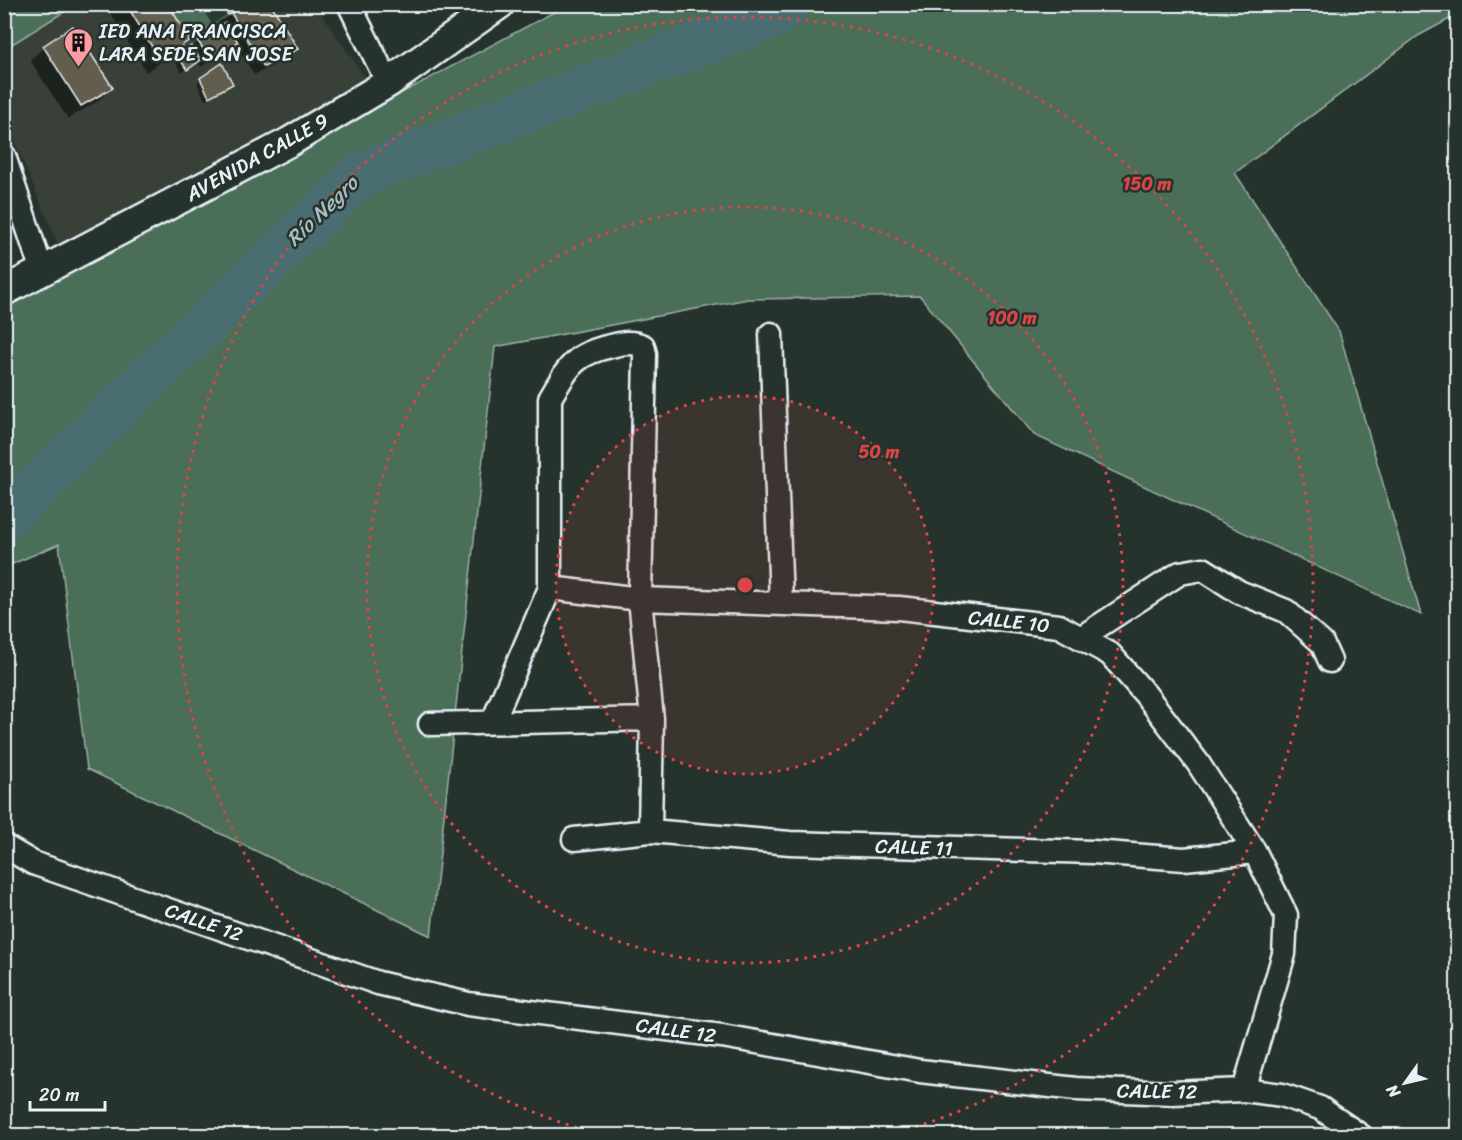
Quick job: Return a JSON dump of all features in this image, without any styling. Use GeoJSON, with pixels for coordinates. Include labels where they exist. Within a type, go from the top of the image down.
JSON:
{"type":"FeatureCollection","features":[{"type":"Feature","properties":{"kind":"street"},"geometry":{"type":"LineString","coordinates":[[349,4],[388,83]]}},
{"type":"Feature","properties":{"kind":"street","name":"AVENIDA CALLE 9"},"geometry":{"type":"LineString","coordinates":[[4,291],[289,142],[388,83],[500,4]]}},
{"type":"Feature","properties":{"kind":"street"},"geometry":{"type":"LineString","coordinates":[[4,156],[42,271]]}},
{"type":"Feature","properties":{"kind":"street"},"geometry":{"type":"LineString","coordinates":[[771,334],[781,602]]}},
{"type":"Feature","properties":{"kind":"street"},"geometry":{"type":"LineString","coordinates":[[493,721],[550,588],[550,398],[566,373],[585,352],[635,343],[643,346],[645,354],[640,598],[652,719],[650,831]]}},
{"type":"Feature","properties":{"kind":"street"},"geometry":{"type":"LineString","coordinates":[[1083,637],[1180,573],[1203,569],[1239,592],[1286,611],[1322,643],[1330,661]]}},
{"type":"Feature","properties":{"kind":"street","name":"CALLE 10"},"geometry":{"type":"LineString","coordinates":[[550,588],[640,598],[899,608],[1059,626],[1083,637],[1110,654],[1146,695],[1198,764],[1255,852],[1286,915],[1284,954],[1244,1090]]}},
{"type":"Feature","properties":{"kind":"street"},"geometry":{"type":"LineString","coordinates":[[430,724],[652,719]]}},
{"type":"Feature","properties":{"kind":"street","name":"CALLE 11"},"geometry":{"type":"LineString","coordinates":[[574,839],[650,831],[790,843],[1093,852],[1184,859],[1255,852]]}},
{"type":"Feature","properties":{"kind":"street","name":"CALLE 12"},"geometry":{"type":"LineString","coordinates":[[4,846],[33,863],[378,983],[468,1004],[624,1022],[920,1071],[1076,1089],[1172,1093],[1244,1090],[1282,1095],[1320,1108],[1360,1136]]}},
{"type":"Feature","properties":{"kind":"shaded area"},"geometry":{"type":"Polygon","coordinates":[[[4,5],[315,5],[365,77],[360,85],[310,113],[58,244],[5,119],[4,5]]]}},
{"type":"Feature","properties":{"kind":"green space"},"geometry":{"type":"Polygon","coordinates":[[[5,4],[75,4],[75,5],[6,48],[5,4]]]}},
{"type":"Feature","properties":{"kind":"green space"},"geometry":{"type":"Polygon","coordinates":[[[168,5],[221,5],[228,15],[190,40],[168,5]]]}},
{"type":"Feature","properties":{"kind":"green space"},"geometry":{"type":"Polygon","coordinates":[[[567,5],[1457,5],[1457,15],[1418,36],[1235,173],[1339,331],[1421,615],[1034,435],[920,296],[748,299],[495,347],[431,936],[87,769],[59,544],[5,567],[4,305],[567,5]]]}},
{"type":"Feature","properties":{"kind":"building","name":"IED ANA FRANCISCA LARA SEDE SAN JOSE"},"geometry":{"type":"Polygon","coordinates":[[[126,4],[168,4],[190,40],[160,60],[126,4]]]}},
{"type":"Feature","properties":{"kind":"building","name":"IED ANA FRANCISCA LARA SEDE SAN JOSE"},"geometry":{"type":"Polygon","coordinates":[[[221,4],[247,4],[228,15],[221,4]]]}},
{"type":"Feature","properties":{"kind":"building"},"geometry":{"type":"Polygon","coordinates":[[[247,4],[271,4],[298,49],[264,67],[231,13],[247,4]]]}},
{"type":"Feature","properties":{"kind":"building"},"geometry":{"type":"Polygon","coordinates":[[[225,22],[238,42],[210,59],[197,40],[225,22]]]}},
{"type":"Feature","properties":{"kind":"building","name":"IED ANA FRANCISCA LARA SEDE SAN JOSE"},"geometry":{"type":"Polygon","coordinates":[[[73,26],[113,88],[81,106],[43,46],[73,26]]]}},
{"type":"Feature","properties":{"kind":"building"},"geometry":{"type":"Polygon","coordinates":[[[191,46],[201,60],[187,70],[177,55],[191,46]]]}},
{"type":"Feature","properties":{"kind":"building"},"geometry":{"type":"Polygon","coordinates":[[[222,63],[233,84],[209,97],[200,78],[222,63]]]}},
{"type":"Feature","properties":{"kind":"waterway","name":"Río Negro"},"geometry":{"type":"LineString","coordinates":[[4,518],[361,174],[776,15],[787,4]]}},
{"type":"Feature","properties":{"kind":"place","name":"IED ANA FRANCISCA LARA SEDE SAN JOSE"},"geometry":{"type":"Point","coordinates":[78,68]}}]}
